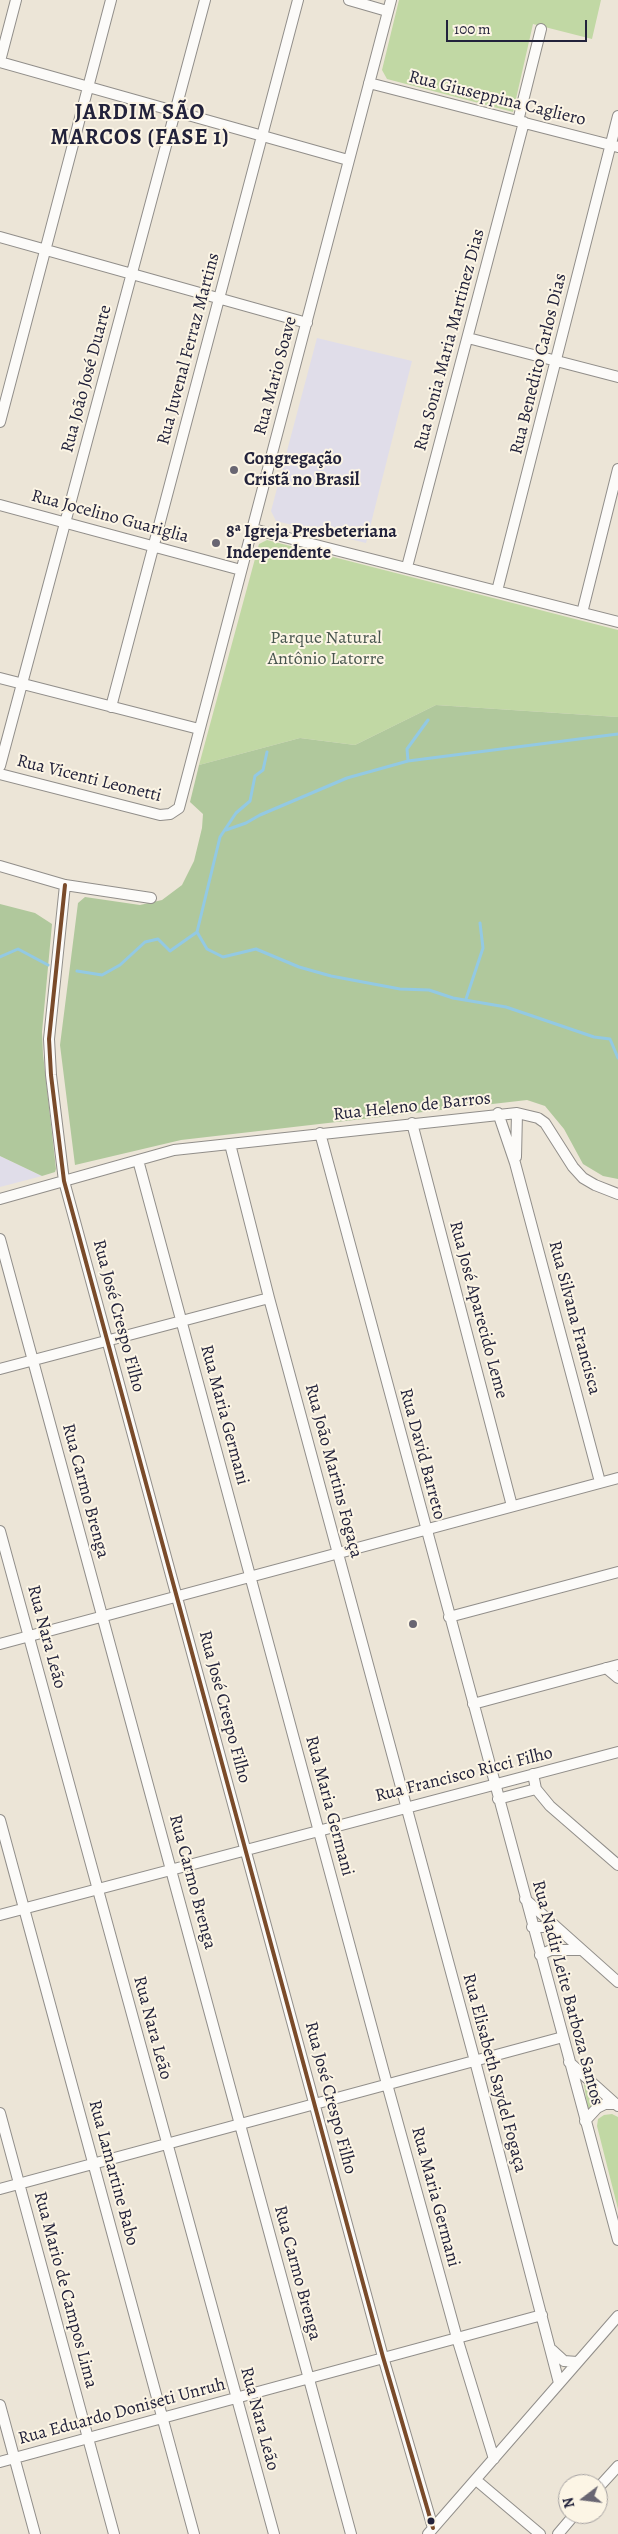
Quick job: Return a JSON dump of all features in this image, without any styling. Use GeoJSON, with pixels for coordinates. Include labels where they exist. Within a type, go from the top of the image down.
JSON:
{"type":"FeatureCollection","features":[{"type":"Feature","properties":{"kind":"street"},"geometry":{"type":"LineString","coordinates":[[16,0],[0,62],[348,160]]}},
{"type":"Feature","properties":{"kind":"street"},"geometry":{"type":"LineString","coordinates":[[0,422],[112,0]]}},
{"type":"Feature","properties":{"kind":"street","name":"Rua João José Duarte"},"geometry":{"type":"LineString","coordinates":[[0,766],[205,0]]}},
{"type":"Feature","properties":{"kind":"street","name":"Rua Juvenal Ferraz Martins"},"geometry":{"type":"LineString","coordinates":[[110,707],[298,0]]}},
{"type":"Feature","properties":{"kind":"street"},"geometry":{"type":"LineString","coordinates":[[349,0],[387,11]]}},
{"type":"Feature","properties":{"kind":"street","name":"Rua Mario Soave"},"geometry":{"type":"LineString","coordinates":[[170,814],[179,808],[390,0]]}},
{"type":"Feature","properties":{"kind":"street","name":"Rua Sonia Maria Martinez Dias"},"geometry":{"type":"LineString","coordinates":[[407,567],[468,338],[521,122],[541,29]]}},
{"type":"Feature","properties":{"kind":"street","name":"Rua Giuseppina Cagliero"},"geometry":{"type":"LineString","coordinates":[[369,83],[614,146]]}},
{"type":"Feature","properties":{"kind":"street","name":"Rua Benedito Carlos Dias"},"geometry":{"type":"LineString","coordinates":[[496,591],[614,146],[618,116]]}},
{"type":"Feature","properties":{"kind":"street"},"geometry":{"type":"LineString","coordinates":[[0,237],[219,300],[307,322]]}},
{"type":"Feature","properties":{"kind":"street"},"geometry":{"type":"LineString","coordinates":[[468,338],[618,377]]}},
{"type":"Feature","properties":{"kind":"street"},"geometry":{"type":"LineString","coordinates":[[582,613],[618,470]]}},
{"type":"Feature","properties":{"kind":"street","name":"Rua Jocelino Guariglia"},"geometry":{"type":"LineString","coordinates":[[0,505],[241,570]]}},
{"type":"Feature","properties":{"kind":"street"},"geometry":{"type":"LineString","coordinates":[[253,529],[618,622]]}},
{"type":"Feature","properties":{"kind":"street"},"geometry":{"type":"LineString","coordinates":[[0,678],[199,729]]}},
{"type":"Feature","properties":{"kind":"street","name":"Rua Vicenti Leonetti"},"geometry":{"type":"LineString","coordinates":[[0,774],[160,815],[170,814]]}},
{"type":"Feature","properties":{"kind":"street"},"geometry":{"type":"LineString","coordinates":[[0,866],[65,885],[151,898]]}},
{"type":"Feature","properties":{"kind":"street","name":"Rua José Crespo Filho"},"geometry":{"type":"LineString","coordinates":[[65,885],[49,1039],[51,1076],[64,1180],[430,2531]]}},
{"type":"Feature","properties":{"kind":"street","name":"Rua Heleno de Barros"},"geometry":{"type":"LineString","coordinates":[[0,1199],[174,1150],[412,1122],[518,1112],[538,1118],[545,1123],[568,1161],[583,1178],[600,1188],[618,1194]]}},
{"type":"Feature","properties":{"kind":"street","name":"Rua Silvana Francisca"},"geometry":{"type":"LineString","coordinates":[[516,1163],[518,1112]]}},
{"type":"Feature","properties":{"kind":"street","name":"Rua Silvana Francisca"},"geometry":{"type":"LineString","coordinates":[[498,1113],[516,1163],[600,1482]]}},
{"type":"Feature","properties":{"kind":"street","name":"Rua José Aparecido Leme"},"geometry":{"type":"LineString","coordinates":[[412,1122],[512,1506]]}},
{"type":"Feature","properties":{"kind":"street","name":"Rua David Barreto"},"geometry":{"type":"LineString","coordinates":[[320,1133],[494,1784]]}},
{"type":"Feature","properties":{"kind":"street","name":"Rua João Martins Fogaça"},"geometry":{"type":"LineString","coordinates":[[230,1144],[269,1298],[405,1807]]}},
{"type":"Feature","properties":{"kind":"street","name":"Rua Maria Germani"},"geometry":{"type":"LineString","coordinates":[[138,1160],[387,2084],[457,2338],[494,2459]]}},
{"type":"Feature","properties":{"kind":"street","name":"Rua Carmo Brenga"},"geometry":{"type":"LineString","coordinates":[[0,1239],[350,2534]]}},
{"type":"Feature","properties":{"kind":"street"},"geometry":{"type":"LineString","coordinates":[[0,1369],[269,1298]]}},
{"type":"Feature","properties":{"kind":"street"},"geometry":{"type":"LineString","coordinates":[[0,1644],[290,1564],[618,1478]]}},
{"type":"Feature","properties":{"kind":"street","name":"Rua Nara Leão"},"geometry":{"type":"LineString","coordinates":[[0,1531],[274,2534]]}},
{"type":"Feature","properties":{"kind":"street"},"geometry":{"type":"LineString","coordinates":[[449,1617],[618,1572]]}},
{"type":"Feature","properties":{"kind":"street"},"geometry":{"type":"LineString","coordinates":[[473,1704],[618,1665]]}},
{"type":"Feature","properties":{"kind":"street"},"geometry":{"type":"LineString","coordinates":[[606,1668],[618,1678]]}},
{"type":"Feature","properties":{"kind":"street","name":"Rua Francisco Ricci Filho"},"geometry":{"type":"LineString","coordinates":[[0,1916],[618,1751]]}},
{"type":"Feature","properties":{"kind":"street"},"geometry":{"type":"LineString","coordinates":[[533,1774],[536,1788],[550,1806],[618,1865]]}},
{"type":"Feature","properties":{"kind":"street","name":"Rua Nadir Leite Barboza Santos"},"geometry":{"type":"LineString","coordinates":[[494,1784],[618,2240]]}},
{"type":"Feature","properties":{"kind":"street"},"geometry":{"type":"LineString","coordinates":[[498,1799],[536,1788]]}},
{"type":"Feature","properties":{"kind":"street","name":"Rua Elisabeth Saydel Fogaça"},"geometry":{"type":"LineString","coordinates":[[405,1807],[475,2061],[559,2382]]}},
{"type":"Feature","properties":{"kind":"street","name":"Rua Lamartine Babo"},"geometry":{"type":"LineString","coordinates":[[0,1820],[194,2534]]}},
{"type":"Feature","properties":{"kind":"street"},"geometry":{"type":"LineString","coordinates":[[524,1898],[618,1982]]}},
{"type":"Feature","properties":{"kind":"street"},"geometry":{"type":"LineString","coordinates":[[532,1927],[548,1928],[565,1934]]}},
{"type":"Feature","properties":{"kind":"street"},"geometry":{"type":"LineString","coordinates":[[540,1955],[551,1950],[582,1950]]}},
{"type":"Feature","properties":{"kind":"street"},"geometry":{"type":"LineString","coordinates":[[0,2189],[240,2122],[563,2037]]}},
{"type":"Feature","properties":{"kind":"street"},"geometry":{"type":"LineString","coordinates":[[569,2062],[617,2105]]}},
{"type":"Feature","properties":{"kind":"street"},"geometry":{"type":"LineString","coordinates":[[585,2121],[597,2108],[605,2104],[617,2105]]}},
{"type":"Feature","properties":{"kind":"street","name":"Rua Mario de Campos Lima"},"geometry":{"type":"LineString","coordinates":[[0,2113],[114,2534]]}},
{"type":"Feature","properties":{"kind":"street","name":"Rua Eduardo Doniseti Unruh"},"geometry":{"type":"LineString","coordinates":[[0,2462],[542,2315]]}},
{"type":"Feature","properties":{"kind":"street"},"geometry":{"type":"LineString","coordinates":[[430,2531],[494,2459],[524,2421],[618,2316]]}},
{"type":"Feature","properties":{"kind":"street"},"geometry":{"type":"LineString","coordinates":[[550,2347],[564,2361],[577,2362]]}},
{"type":"Feature","properties":{"kind":"street"},"geometry":{"type":"LineString","coordinates":[[0,2405],[35,2534]]}},
{"type":"Feature","properties":{"kind":"street"},"geometry":{"type":"LineString","coordinates":[[608,2477],[618,2466]]}},
{"type":"Feature","properties":{"kind":"street"},"geometry":{"type":"LineString","coordinates":[[476,2480],[540,2534]]}},
{"type":"Feature","properties":{"kind":"street"},"geometry":{"type":"LineString","coordinates":[[558,2534],[566,2524]]}},
{"type":"Feature","properties":{"kind":"shaded area"},"geometry":{"type":"Polygon","coordinates":[[[317,338],[412,361],[366,543],[276,521],[271,511],[317,338]]]}},
{"type":"Feature","properties":{"kind":"shaded area"},"geometry":{"type":"Polygon","coordinates":[[[0,1156],[42,1176],[0,1187],[0,1156]]]}},
{"type":"Feature","properties":{"kind":"green space"},"geometry":{"type":"Polygon","coordinates":[[[399,0],[601,0],[592,39],[533,24],[513,112],[387,79],[382,70],[399,0]]]}},
{"type":"Feature","properties":{"kind":"green space","name":"Parque Natural Antônio Latorre"},"geometry":{"type":"Polygon","coordinates":[[[267,540],[618,630],[618,717],[436,705],[355,745],[300,738],[199,765],[259,544],[267,540]]]}},
{"type":"Feature","properties":{"kind":"green space"},"geometry":{"type":"Polygon","coordinates":[[[436,705],[618,717],[618,1179],[603,1176],[583,1164],[564,1129],[545,1106],[527,1100],[181,1140],[75,1165],[60,1045],[78,903],[85,897],[140,905],[162,900],[182,885],[194,861],[202,828],[203,814],[190,802],[199,765],[300,738],[355,745],[436,705]]]}},
{"type":"Feature","properties":{"kind":"green space"},"geometry":{"type":"Polygon","coordinates":[[[0,904],[35,913],[52,924],[42,1032],[56,1169],[55,1172],[42,1176],[0,1156],[0,904]]]}},
{"type":"Feature","properties":{"kind":"green space"},"geometry":{"type":"Polygon","coordinates":[[[584,2085],[601,2100],[588,2109],[584,2085]]]}},
{"type":"Feature","properties":{"kind":"green space"},"geometry":{"type":"Polygon","coordinates":[[[612,2114],[618,2117],[618,2209],[597,2126],[598,2119],[604,2115],[612,2114]]]}},
{"type":"Feature","properties":{"kind":"waterway"},"geometry":{"type":"LineString","coordinates":[[408,761],[407,749],[428,720]]}},
{"type":"Feature","properties":{"kind":"waterway"},"geometry":{"type":"LineString","coordinates":[[226,830],[347,778],[408,761],[618,734]]}},
{"type":"Feature","properties":{"kind":"waterway"},"geometry":{"type":"LineString","coordinates":[[197,932],[220,837],[236,813],[250,801],[255,776],[263,770],[267,752]]}},
{"type":"Feature","properties":{"kind":"waterway"},"geometry":{"type":"LineString","coordinates":[[466,999],[483,948],[480,923]]}},
{"type":"Feature","properties":{"kind":"waterway"},"geometry":{"type":"LineString","coordinates":[[77,971],[102,975],[120,965],[145,942],[158,939],[170,951],[197,932],[207,949],[223,957],[256,949],[299,967],[331,976],[400,989],[429,990],[453,998],[506,1007],[594,1037],[610,1039],[618,1058]]}},
{"type":"Feature","properties":{"kind":"waterway"},"geometry":{"type":"LineString","coordinates":[[0,957],[18,949],[48,965]]}},
{"type":"Feature","properties":{"kind":"transit line"},"geometry":{"type":"LineString","coordinates":[[65,885],[49,1039],[51,1075],[64,1181],[383,2357],[433,2528]]}},
{"type":"Feature","properties":{"kind":"place","name":"Congregação Cristã no Brasil"},"geometry":{"type":"Point","coordinates":[234,470]}},
{"type":"Feature","properties":{"kind":"place","name":"8ª Igreja Presbeteriana Independente"},"geometry":{"type":"Point","coordinates":[216,543]}},
{"type":"Feature","properties":{"kind":"place","name":"ㅤ"},"geometry":{"type":"Point","coordinates":[413,1624]}},
{"type":"Feature","properties":{"kind":"district","name":"JARDIM SÃO MARCOS (FASE 1)"},"geometry":{"type":"Point","coordinates":[140,126]}}]}
